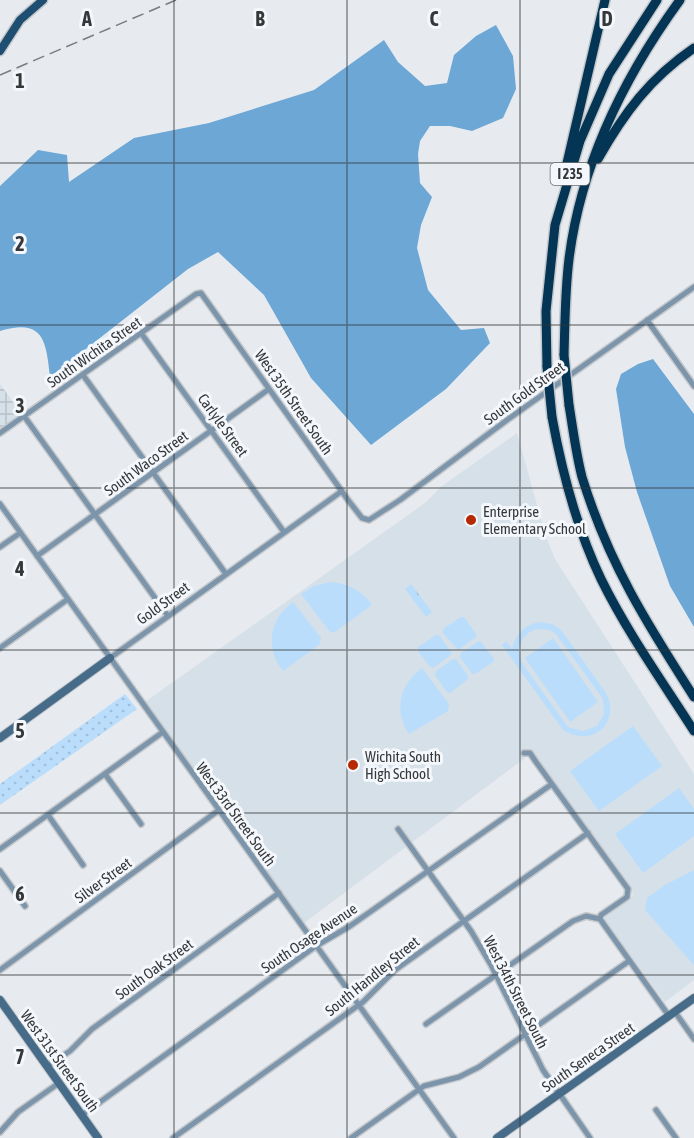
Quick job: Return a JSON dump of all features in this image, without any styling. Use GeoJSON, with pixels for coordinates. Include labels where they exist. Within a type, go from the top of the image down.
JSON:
{"type":"FeatureCollection","features":[{"type":"Feature","properties":{"kind":"highway"},"geometry":{"type":"LineString","coordinates":[[560,210],[564,176],[605,0]]}},
{"type":"Feature","properties":{"kind":"highway","name":"I 235"},"geometry":{"type":"LineString","coordinates":[[657,0],[609,74],[580,141],[555,225],[546,311],[547,367],[552,417],[563,474],[581,531],[600,578],[643,653],[694,731]]}},
{"type":"Feature","properties":{"kind":"highway","name":"I 235"},"geometry":{"type":"LineString","coordinates":[[680,0],[627,80],[594,153],[576,220],[569,257],[564,355],[568,405],[582,474],[604,539],[628,592],[694,697]]}},
{"type":"Feature","properties":{"kind":"highway"},"geometry":{"type":"LineString","coordinates":[[585,186],[618,123],[643,90],[675,60],[694,48]]}},
{"type":"Feature","properties":{"kind":"main road"},"geometry":{"type":"LineString","coordinates":[[0,51],[20,20],[42,0]]}},
{"type":"Feature","properties":{"kind":"street","name":"South Gold Street"},"geometry":{"type":"LineString","coordinates":[[369,520],[400,500],[507,420],[694,287]]}},
{"type":"Feature","properties":{"kind":"street","name":"South Wichita Street"},"geometry":{"type":"LineString","coordinates":[[0,433],[197,293],[202,293]]}},
{"type":"Feature","properties":{"kind":"street","name":"West 35th Street South"},"geometry":{"type":"LineString","coordinates":[[202,293],[342,491],[362,518],[369,520]]}},
{"type":"Feature","properties":{"kind":"street"},"geometry":{"type":"LineString","coordinates":[[646,320],[694,386]]}},
{"type":"Feature","properties":{"kind":"street","name":"Carlyle Street"},"geometry":{"type":"LineString","coordinates":[[141,333],[284,531]]}},
{"type":"Feature","properties":{"kind":"street"},"geometry":{"type":"LineString","coordinates":[[83,375],[226,574]]}},
{"type":"Feature","properties":{"kind":"street","name":"South Waco Street"},"geometry":{"type":"LineString","coordinates":[[37,556],[269,389]]}},
{"type":"Feature","properties":{"kind":"street"},"geometry":{"type":"LineString","coordinates":[[24,416],[168,616]]}},
{"type":"Feature","properties":{"kind":"street","name":"Gold Street"},"geometry":{"type":"LineString","coordinates":[[0,738],[342,491]]}},
{"type":"Feature","properties":{"kind":"street","name":"West 33rd Street South"},"geometry":{"type":"LineString","coordinates":[[0,504],[454,1138]]}},
{"type":"Feature","properties":{"kind":"street"},"geometry":{"type":"LineString","coordinates":[[0,547],[21,532]]}},
{"type":"Feature","properties":{"kind":"street"},"geometry":{"type":"LineString","coordinates":[[0,648],[68,599]]}},
{"type":"Feature","properties":{"kind":"street"},"geometry":{"type":"LineString","coordinates":[[0,849],[163,732]]}},
{"type":"Feature","properties":{"kind":"street"},"geometry":{"type":"LineString","coordinates":[[524,753],[530,753],[627,888],[629,894],[600,919]]}},
{"type":"Feature","properties":{"kind":"street"},"geometry":{"type":"LineString","coordinates":[[105,774],[141,824]]}},
{"type":"Feature","properties":{"kind":"street","name":"South Osage Avenue"},"geometry":{"type":"LineString","coordinates":[[82,1115],[316,946],[350,926],[552,784]]}},
{"type":"Feature","properties":{"kind":"street","name":"Silver Street"},"geometry":{"type":"LineString","coordinates":[[0,970],[219,810]]}},
{"type":"Feature","properties":{"kind":"street"},"geometry":{"type":"LineString","coordinates":[[48,815],[83,865]]}},
{"type":"Feature","properties":{"kind":"street","name":"West 34th Street South"},"geometry":{"type":"LineString","coordinates":[[398,829],[464,921],[496,975],[544,1073],[590,1138]]}},
{"type":"Feature","properties":{"kind":"street","name":"South Handley Street"},"geometry":{"type":"LineString","coordinates":[[173,1138],[359,1005],[395,970],[588,833]]}},
{"type":"Feature","properties":{"kind":"street"},"geometry":{"type":"LineString","coordinates":[[0,871],[25,906]]}},
{"type":"Feature","properties":{"kind":"street","name":"South Oak Street"},"geometry":{"type":"LineString","coordinates":[[47,1066],[72,1049],[92,1029],[279,894]]}},
{"type":"Feature","properties":{"kind":"street"},"geometry":{"type":"LineString","coordinates":[[426,1024],[577,919],[590,916],[600,919],[629,961],[694,1039]]}},
{"type":"Feature","properties":{"kind":"street"},"geometry":{"type":"LineString","coordinates":[[351,1138],[432,1083],[454,1079],[473,1071],[629,961]]}},
{"type":"Feature","properties":{"kind":"street","name":"South Seneca Street"},"geometry":{"type":"LineString","coordinates":[[497,1138],[694,998]]}},
{"type":"Feature","properties":{"kind":"street","name":"West 31st Street South"},"geometry":{"type":"LineString","coordinates":[[0,1000],[98,1138]]}},
{"type":"Feature","properties":{"kind":"street"},"geometry":{"type":"LineString","coordinates":[[0,1132],[18,1112],[59,1083]]}},
{"type":"Feature","properties":{"kind":"street"},"geometry":{"type":"LineString","coordinates":[[656,1110],[676,1138]]}},
{"type":"Feature","properties":{"kind":"shaded area"},"geometry":{"type":"Polygon","coordinates":[[[496,25],[513,56],[516,89],[503,118],[472,131],[450,126],[430,126],[420,141],[418,154],[420,183],[432,197],[421,225],[417,248],[428,290],[461,330],[484,328],[490,343],[446,389],[371,445],[311,378],[264,295],[218,252],[188,269],[50,377],[44,343],[34,330],[15,328],[0,331],[0,186],[38,150],[67,155],[69,182],[134,138],[209,123],[314,90],[384,40],[398,62],[425,86],[447,83],[454,55],[476,36],[496,25]]]}},
{"type":"Feature","properties":{"kind":"shaded area"},"geometry":{"type":"Polygon","coordinates":[[[653,359],[694,414],[694,627],[670,586],[637,492],[625,447],[616,389],[621,374],[638,364],[653,359]]]}},
{"type":"Feature","properties":{"kind":"shaded area"},"geometry":{"type":"Polygon","coordinates":[[[0,384],[22,414],[0,428],[0,384]]]}},
{"type":"Feature","properties":{"kind":"shaded area","name":"Wichita South High School"},"geometry":{"type":"Polygon","coordinates":[[[517,433],[546,537],[555,559],[694,774],[694,980],[665,1002],[605,920],[605,917],[631,898],[633,894],[631,888],[533,752],[304,923],[145,702],[425,503],[442,486],[517,433]]]}},
{"type":"Feature","properties":{"kind":"green space"},"geometry":{"type":"Polygon","coordinates":[[[330,582],[354,588],[372,605],[335,632],[330,632],[301,594],[314,586],[330,582]]]}},
{"type":"Feature","properties":{"kind":"green space"},"geometry":{"type":"Polygon","coordinates":[[[411,584],[432,612],[426,617],[405,589],[411,584]]]}},
{"type":"Feature","properties":{"kind":"green space"},"geometry":{"type":"Polygon","coordinates":[[[293,602],[321,638],[320,644],[283,671],[274,653],[272,634],[279,617],[293,602]]]}},
{"type":"Feature","properties":{"kind":"green space"},"geometry":{"type":"Polygon","coordinates":[[[464,617],[476,637],[458,650],[443,633],[443,629],[464,617]]]}},
{"type":"Feature","properties":{"kind":"green space"},"geometry":{"type":"Polygon","coordinates":[[[539,622],[552,624],[562,631],[606,693],[610,704],[610,714],[601,730],[584,736],[563,730],[502,645],[506,641],[512,649],[521,631],[539,622]],[[536,629],[523,638],[519,652],[522,663],[568,727],[583,731],[597,726],[604,714],[603,699],[556,634],[550,630],[536,629]]]}},
{"type":"Feature","properties":{"kind":"green space"},"geometry":{"type":"Polygon","coordinates":[[[439,635],[451,655],[433,668],[418,651],[418,647],[439,635]]]}},
{"type":"Feature","properties":{"kind":"green space"},"geometry":{"type":"Polygon","coordinates":[[[553,638],[598,702],[570,722],[525,658],[553,638]]]}},
{"type":"Feature","properties":{"kind":"green space"},"geometry":{"type":"Polygon","coordinates":[[[479,641],[494,659],[493,662],[472,674],[460,657],[461,653],[479,641]]]}},
{"type":"Feature","properties":{"kind":"green space"},"geometry":{"type":"Polygon","coordinates":[[[456,659],[468,679],[450,693],[435,675],[436,671],[456,659]]]}},
{"type":"Feature","properties":{"kind":"green space"},"geometry":{"type":"Polygon","coordinates":[[[422,668],[449,704],[448,711],[409,734],[401,716],[401,698],[408,682],[422,668]]]}},
{"type":"Feature","properties":{"kind":"green space"},"geometry":{"type":"Polygon","coordinates":[[[125,694],[137,709],[0,805],[0,784],[125,694]]]}},
{"type":"Feature","properties":{"kind":"green space"},"geometry":{"type":"Polygon","coordinates":[[[633,726],[662,766],[599,811],[570,771],[633,726]]]}},
{"type":"Feature","properties":{"kind":"green space"},"geometry":{"type":"Polygon","coordinates":[[[679,788],[694,809],[694,836],[643,873],[615,834],[679,788]]]}},
{"type":"Feature","properties":{"kind":"green space"},"geometry":{"type":"Polygon","coordinates":[[[694,870],[694,965],[645,910],[647,898],[665,885],[694,870]]]}},
{"type":"Feature","properties":{"kind":"railway"},"geometry":{"type":"LineString","coordinates":[[0,75],[176,0]]}},
{"type":"Feature","properties":{"kind":"place","name":"Enterprise Elementary School"},"geometry":{"type":"Point","coordinates":[471,520]}},
{"type":"Feature","properties":{"kind":"place","name":"Wichita South High School"},"geometry":{"type":"Point","coordinates":[353,765]}}]}
